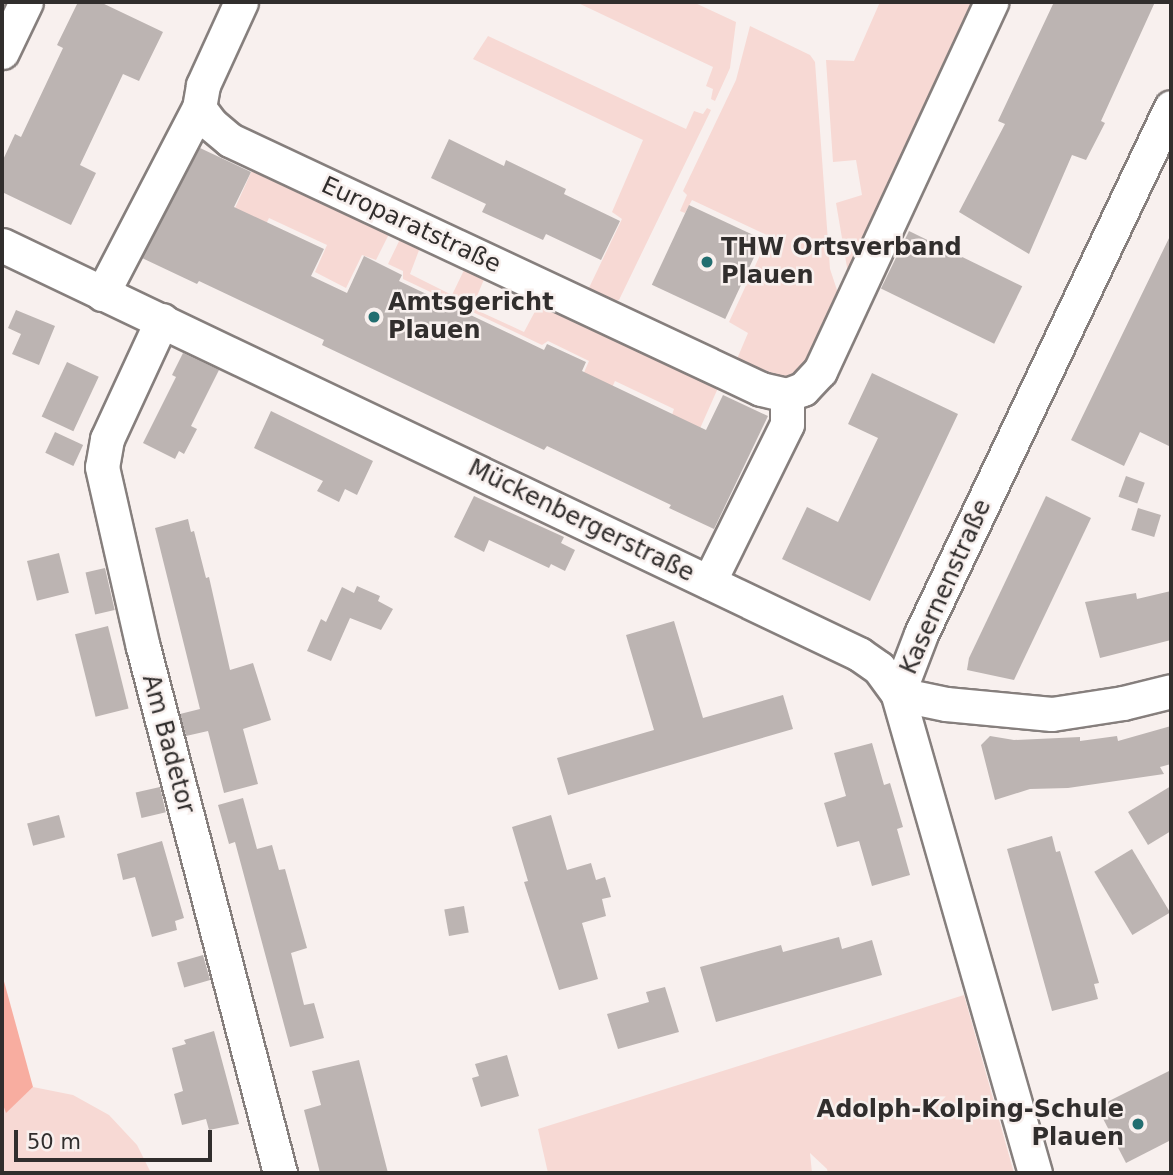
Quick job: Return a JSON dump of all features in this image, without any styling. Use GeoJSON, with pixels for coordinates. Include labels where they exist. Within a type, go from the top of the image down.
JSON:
{"type":"FeatureCollection","features":[{"type":"Feature","properties":{"kind":"street"},"geometry":{"type":"LineString","coordinates":[[102,294],[199,108],[203,85],[241,2]]}},
{"type":"Feature","properties":{"kind":"street"},"geometry":{"type":"LineString","coordinates":[[709,582],[787,424],[787,395],[803,389],[820,371],[991,2]]}},
{"type":"Feature","properties":{"kind":"street","name":"Kasernenstraße"},"geometry":{"type":"LineString","coordinates":[[1035,1173],[898,694],[921,634],[1171,107]]}},
{"type":"Feature","properties":{"kind":"street","name":"Europaratstraße"},"geometry":{"type":"LineString","coordinates":[[199,108],[211,124],[230,140],[761,389],[787,395]]}},
{"type":"Feature","properties":{"kind":"street","name":"Mückenbergerstraße"},"geometry":{"type":"LineString","coordinates":[[2,246],[859,654],[879,668],[898,694]]}},
{"type":"Feature","properties":{"kind":"street","name":"Am Badetor"},"geometry":{"type":"LineString","coordinates":[[162,320],[107,439],[102,467],[143,647],[280,1173]]}},
{"type":"Feature","properties":{"kind":"street"},"geometry":{"type":"LineString","coordinates":[[898,694],[946,704],[1052,713],[1123,703],[1171,691]]}},
{"type":"Feature","properties":{"kind":"shaded area"},"geometry":{"type":"Polygon","coordinates":[[[576,2],[693,2],[736,22],[730,68],[715,101],[711,99],[713,89],[706,86],[713,67],[576,2]]]}},
{"type":"Feature","properties":{"kind":"shaded area"},"geometry":{"type":"Polygon","coordinates":[[[880,2],[982,2],[850,285],[836,203],[862,195],[856,160],[833,162],[826,60],[854,61],[880,2]]]}},
{"type":"Feature","properties":{"kind":"shaded area"},"geometry":{"type":"Polygon","coordinates":[[[750,26],[810,55],[815,62],[830,269],[841,302],[801,378],[782,377],[737,359],[748,333],[729,322],[769,236],[692,200],[685,213],[680,211],[687,195],[683,191],[736,80],[750,26]]]}},
{"type":"Feature","properties":{"kind":"shaded area"},"geometry":{"type":"Polygon","coordinates":[[[488,36],[686,129],[694,111],[703,114],[707,108],[711,110],[619,300],[612,302],[587,292],[622,219],[612,212],[643,140],[473,59],[488,36]]]}},
{"type":"Feature","properties":{"kind":"shaded area"},"geometry":{"type":"Polygon","coordinates":[[[254,166],[391,230],[376,260],[362,255],[346,288],[315,272],[327,245],[269,218],[257,242],[226,228],[254,166]]]}},
{"type":"Feature","properties":{"kind":"shaded area"},"geometry":{"type":"Polygon","coordinates":[[[402,235],[421,245],[410,274],[452,295],[465,268],[485,277],[472,308],[524,332],[540,302],[718,388],[690,451],[664,437],[674,409],[615,381],[602,409],[574,395],[589,361],[548,341],[542,345],[403,279],[403,271],[388,264],[402,235]]]}},
{"type":"Feature","properties":{"kind":"shaded area"},"geometry":{"type":"Polygon","coordinates":[[[2,974],[33,1087],[6,1113],[2,1102],[2,974]]]}},
{"type":"Feature","properties":{"kind":"shaded area"},"geometry":{"type":"Polygon","coordinates":[[[964,995],[1014,1173],[828,1173],[810,1153],[812,1173],[548,1173],[538,1129],[964,995]]]}},
{"type":"Feature","properties":{"kind":"shaded area"},"geometry":{"type":"Polygon","coordinates":[[[33,1087],[73,1095],[109,1115],[137,1145],[151,1173],[2,1173],[2,1102],[6,1112],[33,1087]]]}},
{"type":"Feature","properties":{"kind":"building"},"geometry":{"type":"Polygon","coordinates":[[[78,2],[100,2],[163,32],[139,81],[123,74],[80,165],[96,173],[71,225],[2,192],[2,162],[15,134],[21,137],[63,48],[57,45],[78,2]]]}},
{"type":"Feature","properties":{"kind":"building"},"geometry":{"type":"Polygon","coordinates":[[[1054,2],[1155,2],[1101,121],[1105,123],[1086,160],[1072,155],[1029,254],[959,212],[1005,124],[998,121],[1054,2]]]}},
{"type":"Feature","properties":{"kind":"building"},"geometry":{"type":"Polygon","coordinates":[[[449,139],[504,166],[506,160],[566,189],[564,194],[620,221],[601,260],[546,234],[543,240],[482,212],[486,204],[431,178],[449,139]]]}},
{"type":"Feature","properties":{"kind":"building","name":"Amtsgericht Plauen"},"geometry":{"type":"Polygon","coordinates":[[[200,148],[251,172],[234,207],[324,249],[311,276],[347,293],[364,256],[402,275],[399,281],[544,350],[547,344],[586,362],[582,371],[706,430],[723,395],[768,416],[714,529],[669,508],[671,505],[547,446],[544,450],[322,345],[324,340],[199,281],[197,284],[142,258],[200,148]]]}},
{"type":"Feature","properties":{"kind":"building","name":"THW Ortsverband Plauen"},"geometry":{"type":"Polygon","coordinates":[[[689,205],[762,239],[725,319],[652,285],[689,205]]]}},
{"type":"Feature","properties":{"kind":"building"},"geometry":{"type":"Polygon","coordinates":[[[909,231],[1022,286],[994,344],[881,289],[909,231]]]}},
{"type":"Feature","properties":{"kind":"building"},"geometry":{"type":"Polygon","coordinates":[[[1171,234],[1171,447],[1140,432],[1124,466],[1071,440],[1171,234]]]}},
{"type":"Feature","properties":{"kind":"building"},"geometry":{"type":"Polygon","coordinates":[[[16,310],[55,326],[39,365],[12,354],[21,334],[8,328],[16,310]]]}},
{"type":"Feature","properties":{"kind":"building"},"geometry":{"type":"Polygon","coordinates":[[[183,353],[219,370],[191,426],[197,429],[184,454],[179,451],[175,459],[143,443],[176,377],[172,375],[183,353]]]}},
{"type":"Feature","properties":{"kind":"building"},"geometry":{"type":"Polygon","coordinates":[[[67,362],[99,377],[73,431],[42,416],[67,362]]]}},
{"type":"Feature","properties":{"kind":"building"},"geometry":{"type":"Polygon","coordinates":[[[872,373],[958,414],[870,601],[782,559],[807,507],[838,522],[878,438],[848,424],[872,373]]]}},
{"type":"Feature","properties":{"kind":"building"},"geometry":{"type":"Polygon","coordinates":[[[271,411],[373,461],[357,495],[345,489],[339,502],[317,491],[323,481],[254,448],[271,411]]]}},
{"type":"Feature","properties":{"kind":"building"},"geometry":{"type":"Polygon","coordinates":[[[55,432],[83,445],[73,466],[45,453],[55,432]]]}},
{"type":"Feature","properties":{"kind":"building"},"geometry":{"type":"Polygon","coordinates":[[[1126,476],[1145,483],[1137,504],[1118,497],[1126,476]]]}},
{"type":"Feature","properties":{"kind":"building"},"geometry":{"type":"Polygon","coordinates":[[[474,496],[564,537],[561,543],[575,550],[565,571],[551,564],[549,568],[489,540],[484,552],[454,537],[474,496]]]}},
{"type":"Feature","properties":{"kind":"building"},"geometry":{"type":"Polygon","coordinates":[[[1046,496],[1091,518],[1014,680],[967,670],[969,658],[1046,496]]]}},
{"type":"Feature","properties":{"kind":"building"},"geometry":{"type":"Polygon","coordinates":[[[1138,508],[1161,515],[1154,537],[1131,530],[1138,508]]]}},
{"type":"Feature","properties":{"kind":"building"},"geometry":{"type":"Polygon","coordinates":[[[188,519],[191,532],[194,531],[206,578],[209,577],[230,670],[253,663],[271,720],[243,729],[258,784],[224,793],[208,731],[186,736],[180,714],[200,709],[155,528],[188,519]]]}},
{"type":"Feature","properties":{"kind":"building"},"geometry":{"type":"Polygon","coordinates":[[[59,553],[69,593],[37,601],[27,561],[59,553]]]}},
{"type":"Feature","properties":{"kind":"building"},"geometry":{"type":"Polygon","coordinates":[[[105,568],[115,610],[95,614],[86,572],[105,568]]]}},
{"type":"Feature","properties":{"kind":"building"},"geometry":{"type":"Polygon","coordinates":[[[357,586],[380,596],[378,601],[393,609],[381,630],[350,618],[331,661],[307,651],[321,619],[326,622],[342,587],[354,593],[357,586]]]}},
{"type":"Feature","properties":{"kind":"building"},"geometry":{"type":"Polygon","coordinates":[[[1171,591],[1171,640],[1100,658],[1085,602],[1136,593],[1137,599],[1171,591]]]}},
{"type":"Feature","properties":{"kind":"building"},"geometry":{"type":"Polygon","coordinates":[[[674,621],[703,718],[783,695],[793,729],[568,795],[557,758],[654,730],[626,635],[674,621]]]}},
{"type":"Feature","properties":{"kind":"building"},"geometry":{"type":"Polygon","coordinates":[[[108,626],[129,708],[96,717],[75,634],[108,626]]]}},
{"type":"Feature","properties":{"kind":"building"},"geometry":{"type":"Polygon","coordinates":[[[1171,726],[1171,764],[1160,767],[1164,774],[1068,788],[1030,789],[995,800],[981,745],[990,736],[1014,740],[1080,737],[1080,741],[1117,736],[1118,741],[1171,726]]]}},
{"type":"Feature","properties":{"kind":"building"},"geometry":{"type":"Polygon","coordinates":[[[872,743],[884,785],[890,783],[903,827],[897,829],[910,875],[872,886],[859,841],[837,847],[824,803],[846,796],[834,753],[872,743]]]}},
{"type":"Feature","properties":{"kind":"building"},"geometry":{"type":"Polygon","coordinates":[[[1171,786],[1171,831],[1148,845],[1128,812],[1171,786]]]}},
{"type":"Feature","properties":{"kind":"building"},"geometry":{"type":"Polygon","coordinates":[[[160,787],[166,812],[141,818],[136,793],[160,787]]]}},
{"type":"Feature","properties":{"kind":"building"},"geometry":{"type":"Polygon","coordinates":[[[243,798],[257,849],[272,845],[279,870],[285,869],[307,948],[291,953],[304,1005],[314,1003],[324,1038],[290,1047],[235,842],[229,844],[218,805],[243,798]]]}},
{"type":"Feature","properties":{"kind":"building"},"geometry":{"type":"Polygon","coordinates":[[[59,815],[65,837],[33,846],[27,824],[59,815]]]}},
{"type":"Feature","properties":{"kind":"building"},"geometry":{"type":"Polygon","coordinates":[[[551,815],[567,870],[591,863],[596,880],[605,877],[611,897],[602,899],[606,916],[582,923],[598,979],[559,990],[524,882],[528,881],[512,827],[551,815]]]}},
{"type":"Feature","properties":{"kind":"building"},"geometry":{"type":"Polygon","coordinates":[[[1052,836],[1056,852],[1060,851],[1099,983],[1094,984],[1098,999],[1052,1011],[1007,849],[1052,836]]]}},
{"type":"Feature","properties":{"kind":"building"},"geometry":{"type":"Polygon","coordinates":[[[162,841],[184,918],[175,921],[177,930],[152,937],[135,877],[123,880],[117,854],[162,841]]]}},
{"type":"Feature","properties":{"kind":"building"},"geometry":{"type":"Polygon","coordinates":[[[1132,849],[1170,912],[1132,935],[1094,872],[1132,849]]]}},
{"type":"Feature","properties":{"kind":"building"},"geometry":{"type":"Polygon","coordinates":[[[464,906],[469,933],[449,936],[444,909],[464,906]]]}},
{"type":"Feature","properties":{"kind":"building"},"geometry":{"type":"Polygon","coordinates":[[[839,937],[842,949],[872,940],[882,975],[716,1022],[700,967],[781,945],[783,952],[839,937]]]}},
{"type":"Feature","properties":{"kind":"building"},"geometry":{"type":"Polygon","coordinates":[[[203,955],[210,980],[184,987],[177,962],[203,955]]]}},
{"type":"Feature","properties":{"kind":"building"},"geometry":{"type":"Polygon","coordinates":[[[665,987],[679,1032],[618,1049],[607,1014],[649,1002],[646,992],[665,987]]]}},
{"type":"Feature","properties":{"kind":"building"},"geometry":{"type":"Polygon","coordinates":[[[214,1031],[239,1124],[209,1130],[206,1119],[182,1125],[174,1094],[183,1091],[172,1048],[186,1044],[184,1040],[214,1031]]]}},
{"type":"Feature","properties":{"kind":"building"},"geometry":{"type":"Polygon","coordinates":[[[507,1055],[519,1096],[481,1107],[472,1078],[479,1076],[475,1064],[507,1055]]]}},
{"type":"Feature","properties":{"kind":"building"},"geometry":{"type":"Polygon","coordinates":[[[359,1060],[388,1173],[320,1173],[304,1110],[321,1105],[312,1071],[359,1060]]]}},
{"type":"Feature","properties":{"kind":"building","name":"Adolph-Kolping-Schule Plauen"},"geometry":{"type":"Polygon","coordinates":[[[1171,1070],[1171,1140],[1126,1163],[1097,1107],[1171,1070]]]}},
{"type":"Feature","properties":{"kind":"place","name":"THW Ortsverband Plauen"},"geometry":{"type":"Point","coordinates":[707,262]}},
{"type":"Feature","properties":{"kind":"place","name":"Amtsgericht Plauen"},"geometry":{"type":"Point","coordinates":[374,317]}},
{"type":"Feature","properties":{"kind":"place","name":"Adolph-Kolping-Schule Plauen"},"geometry":{"type":"Point","coordinates":[1138,1124]}}]}
